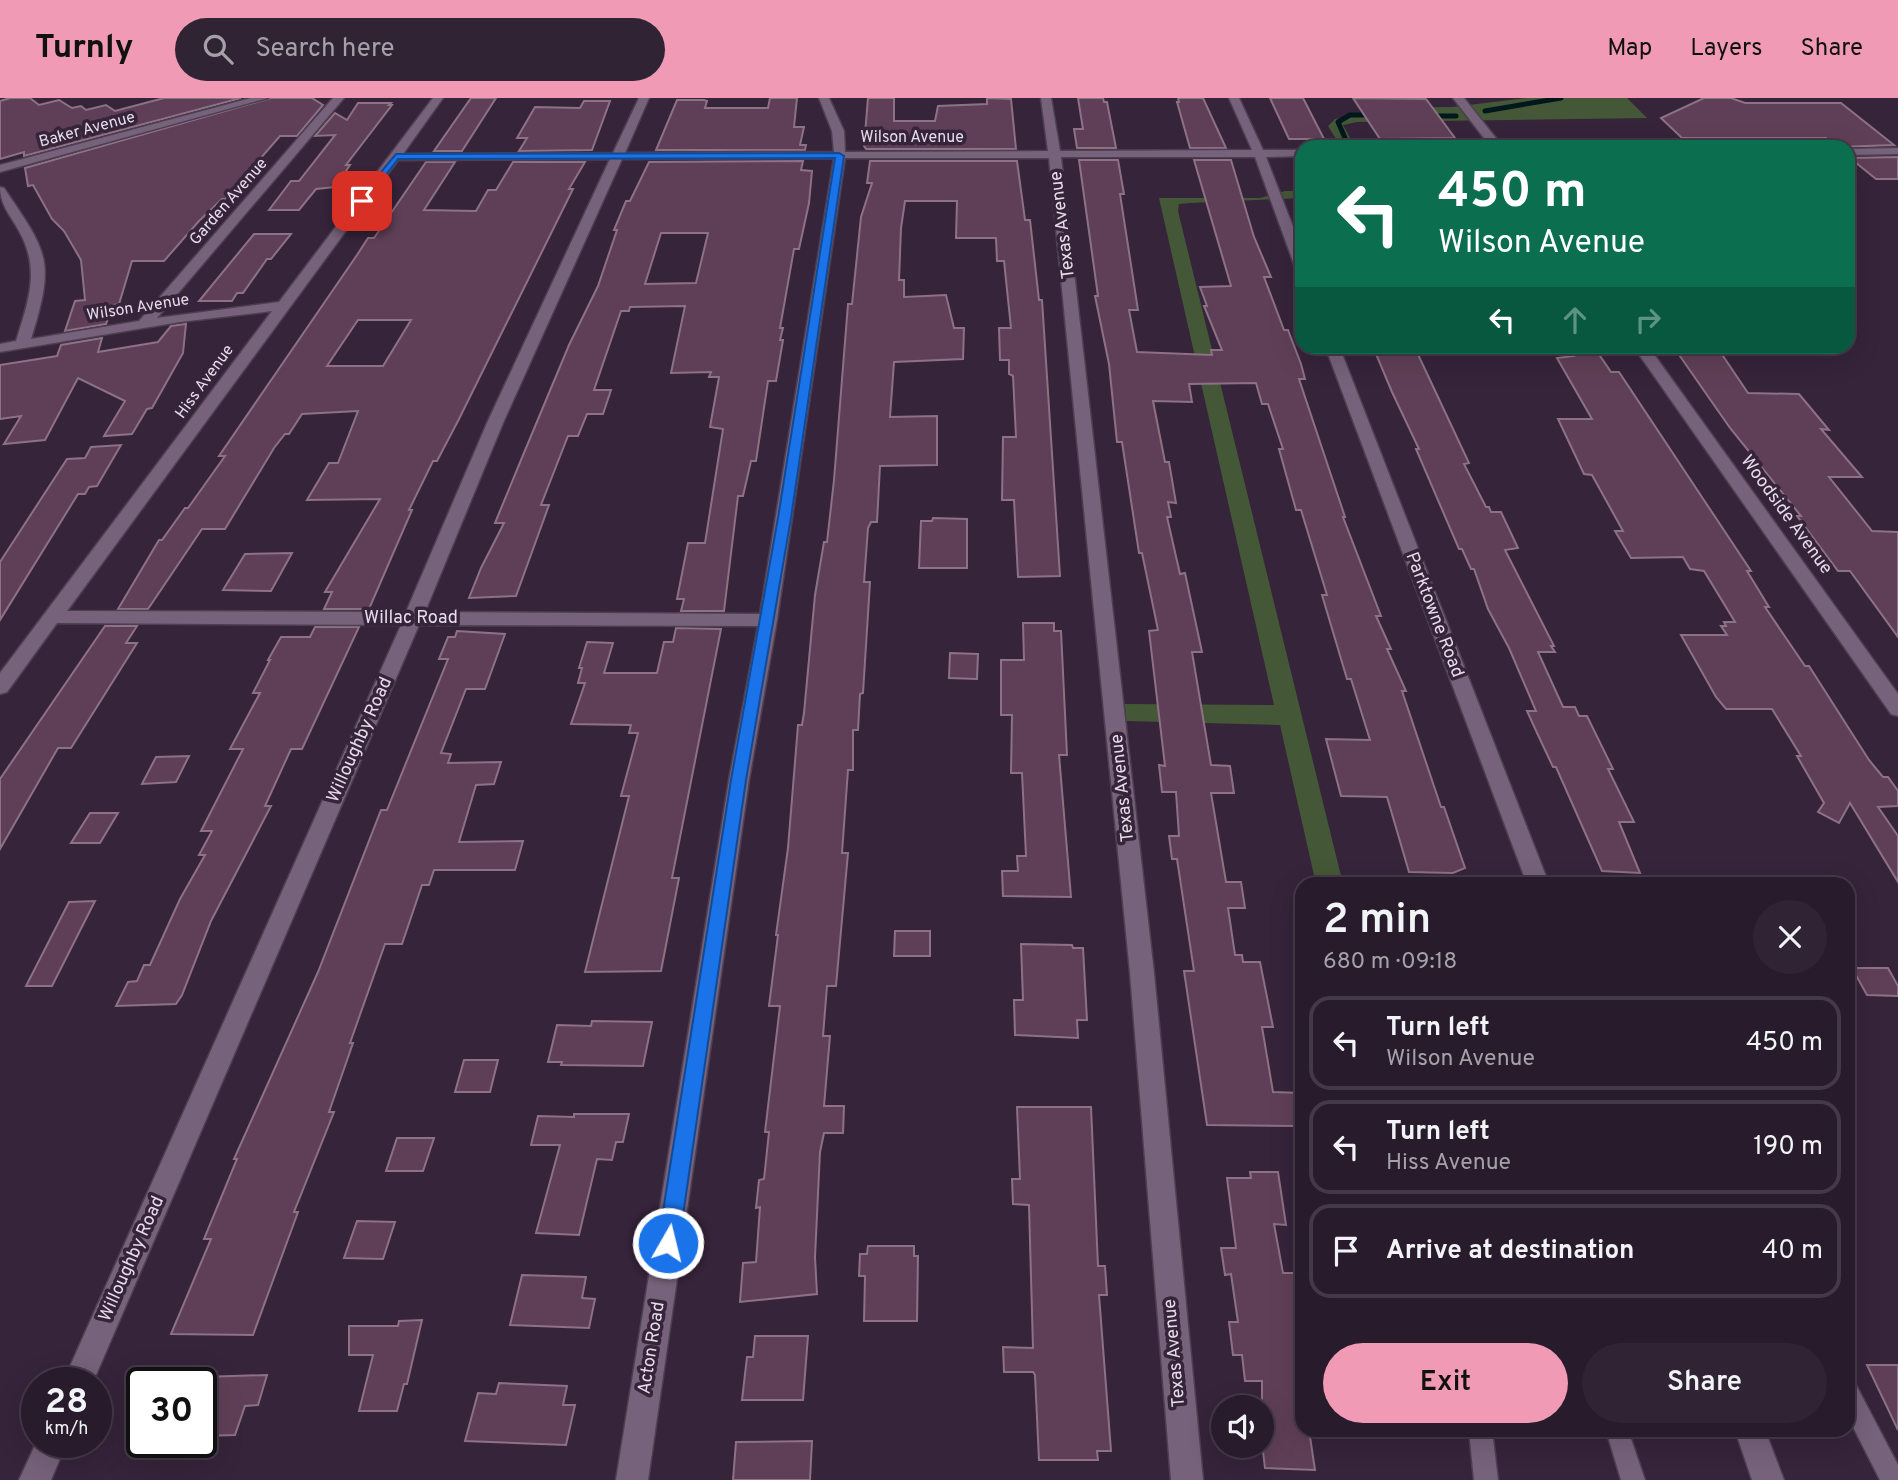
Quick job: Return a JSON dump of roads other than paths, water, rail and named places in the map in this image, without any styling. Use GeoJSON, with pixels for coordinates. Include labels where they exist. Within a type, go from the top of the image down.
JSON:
{"type":"FeatureCollection","features":[{"type":"Feature","properties":{"kind":"street","name":"Baker Avenue"},"geometry":{"type":"LineString","coordinates":[[0,169],[263,98]]}},
{"type":"Feature","properties":{"kind":"street","name":"Garden Avenue"},"geometry":{"type":"LineString","coordinates":[[143,325],[339,98]]}},
{"type":"Feature","properties":{"kind":"street","name":"Hiss Avenue"},"geometry":{"type":"LineString","coordinates":[[0,687],[439,98]]}},
{"type":"Feature","properties":{"kind":"street","name":"Willoughby Road"},"geometry":{"type":"LineString","coordinates":[[85,1367],[413,618],[495,423],[644,98]]}},
{"type":"Feature","properties":{"kind":"street","name":"Acton Road"},"geometry":{"type":"LineString","coordinates":[[632,1480],[738,780],[768,620],[839,156],[838,131],[824,98]]}},
{"type":"Feature","properties":{"kind":"street","name":"Texas Avenue"},"geometry":{"type":"LineString","coordinates":[[1045,98],[1064,230],[1142,973],[1187,1480]]}},
{"type":"Feature","properties":{"kind":"street"},"geometry":{"type":"LineString","coordinates":[[1234,98],[1259,153],[1295,248]]}},
{"type":"Feature","properties":{"kind":"street"},"geometry":{"type":"LineString","coordinates":[[1458,98],[1491,140]]}},
{"type":"Feature","properties":{"kind":"street"},"geometry":{"type":"LineString","coordinates":[[1855,152],[1898,151]]}},
{"type":"Feature","properties":{"kind":"street","name":"Wilson Avenue"},"geometry":{"type":"LineString","coordinates":[[396,157],[1295,153]]}},
{"type":"Feature","properties":{"kind":"street"},"geometry":{"type":"LineString","coordinates":[[0,191],[32,245],[39,263],[39,285],[22,345]]}},
{"type":"Feature","properties":{"kind":"street","name":"Wilson Avenue"},"geometry":{"type":"LineString","coordinates":[[0,348],[282,306]]}},
{"type":"Feature","properties":{"kind":"street","name":"Parktowne Road"},"geometry":{"type":"LineString","coordinates":[[1335,354],[1535,877]]}},
{"type":"Feature","properties":{"kind":"street","name":"Woodside Avenue"},"geometry":{"type":"LineString","coordinates":[[1646,354],[1898,709]]}},
{"type":"Feature","properties":{"kind":"street","name":"Willac Road"},"geometry":{"type":"LineString","coordinates":[[54,617],[768,620]]}},
{"type":"Feature","properties":{"kind":"street"},"geometry":{"type":"LineString","coordinates":[[1753,1437],[1768,1480]]}},
{"type":"Feature","properties":{"kind":"street"},"geometry":{"type":"LineString","coordinates":[[35,1480],[45,1458]]}},
{"type":"Feature","properties":{"kind":"lane"},"geometry":{"type":"LineString","coordinates":[[1855,1407],[1893,1480]]}},
{"type":"Feature","properties":{"kind":"lane"},"geometry":{"type":"LineString","coordinates":[[1482,1437],[1486,1480]]}},
{"type":"Feature","properties":{"kind":"lane"},"geometry":{"type":"LineString","coordinates":[[1619,1437],[1633,1480]]}},
{"type":"Feature","properties":{"kind":"waterway"},"geometry":{"type":"LineString","coordinates":[[1485,111],[1561,98]]}},
{"type":"Feature","properties":{"kind":"waterway"},"geometry":{"type":"LineString","coordinates":[[1346,140],[1338,122],[1350,115],[1375,115]]}},
{"type":"Feature","properties":{"kind":"waterway"},"geometry":{"type":"LineString","coordinates":[[1428,116],[1456,116]]}}]}
